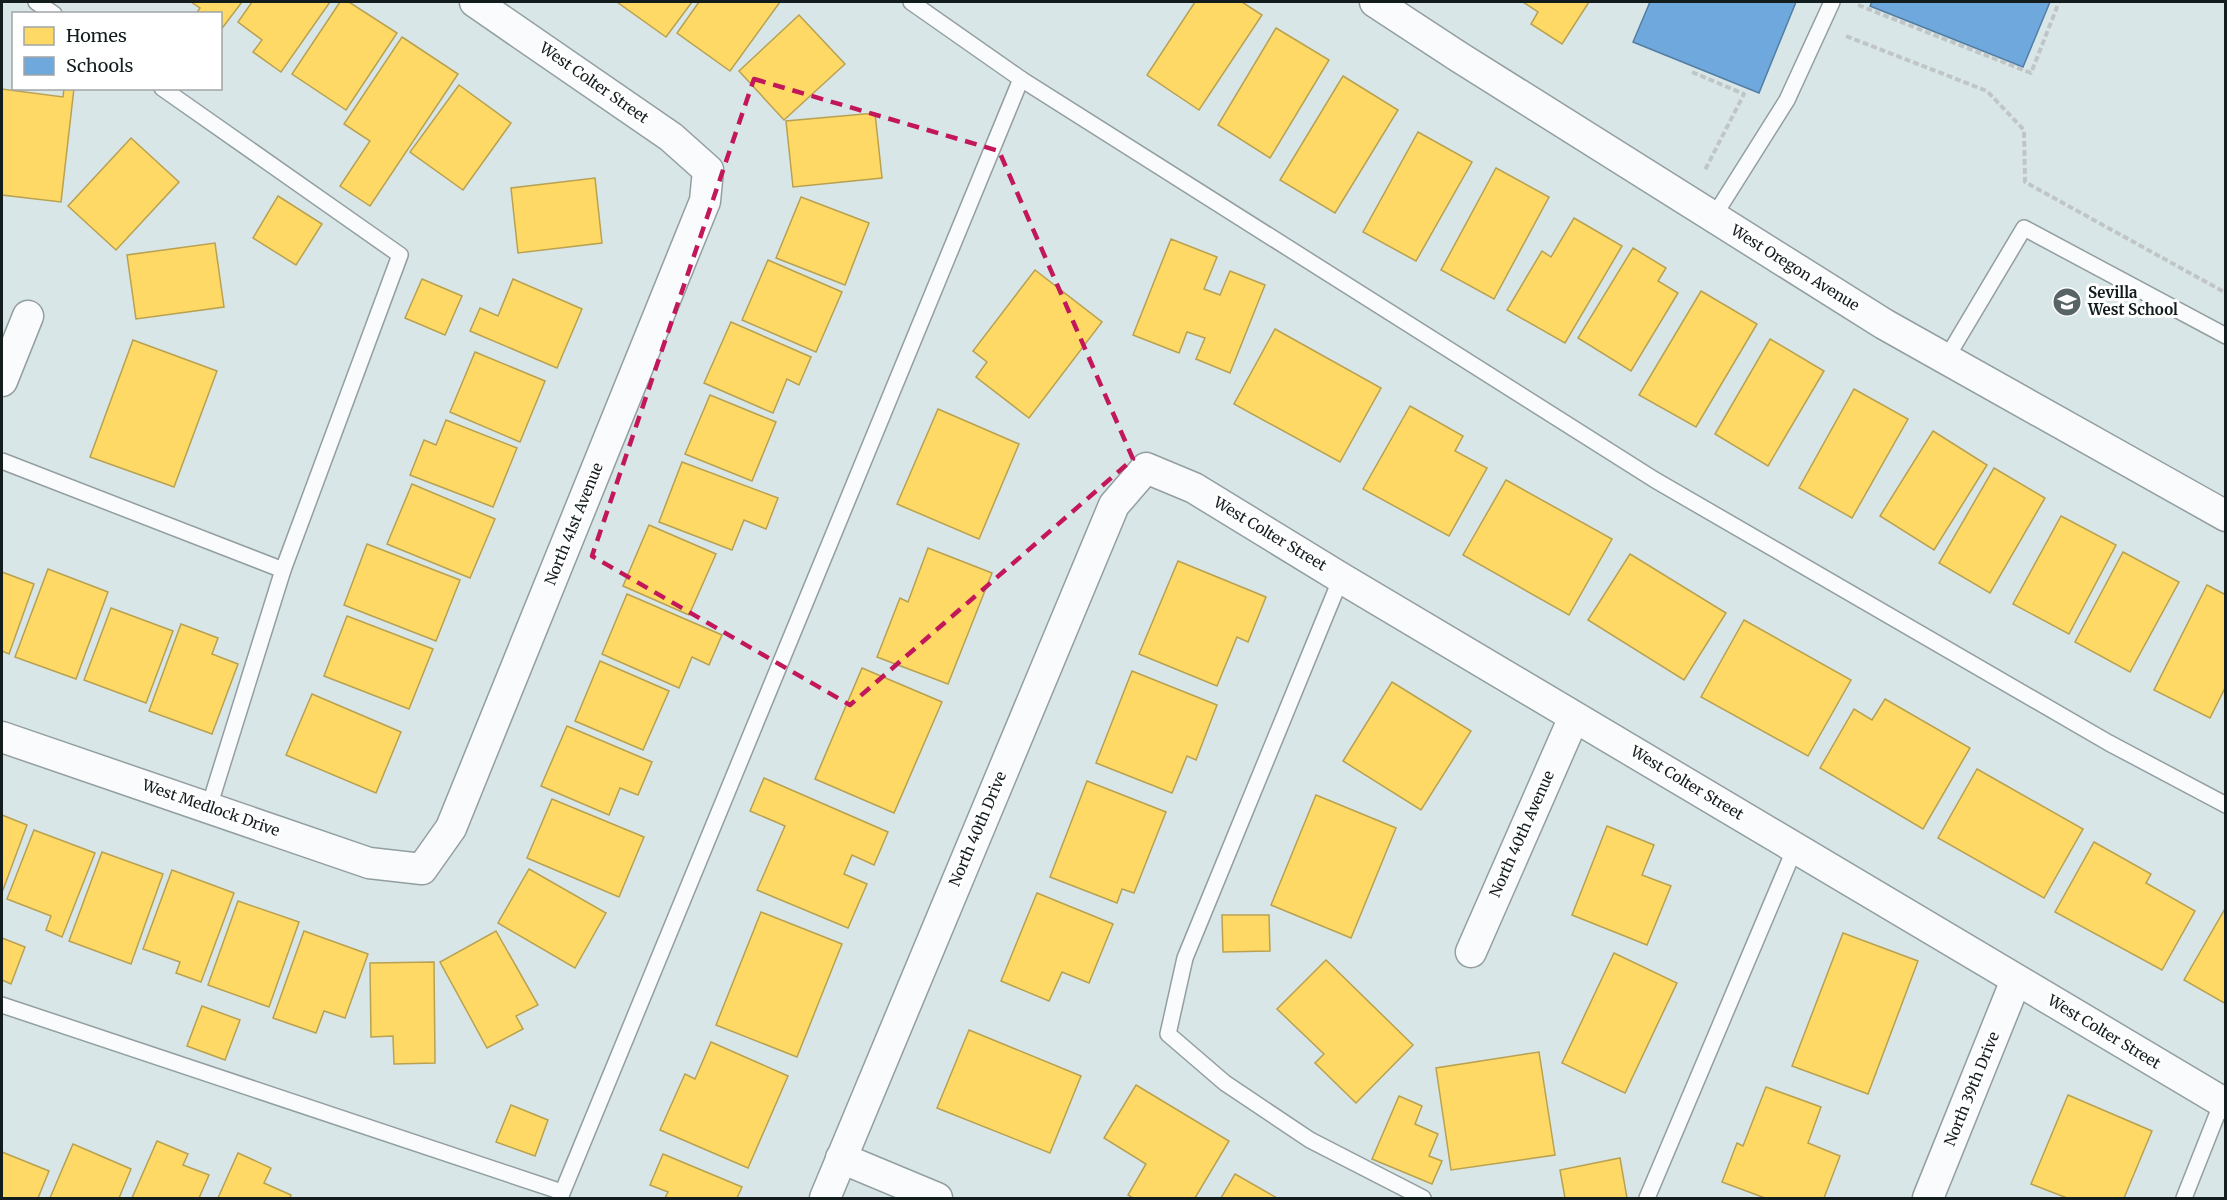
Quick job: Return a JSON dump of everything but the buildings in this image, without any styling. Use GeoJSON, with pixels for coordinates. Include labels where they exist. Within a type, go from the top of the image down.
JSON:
{"type":"FeatureCollection","features":[{"type":"Feature","properties":{"kind":"street","name":"West Colter Street"},"geometry":{"type":"LineString","coordinates":[[475,2],[671,137],[708,170]]}},
{"type":"Feature","properties":{"kind":"street","name":"West Oregon Avenue"},"geometry":{"type":"LineString","coordinates":[[1375,2],[1884,324],[2226,516]]}},
{"type":"Feature","properties":{"kind":"street","name":"North 41st Avenue"},"geometry":{"type":"LineString","coordinates":[[422,869],[451,828],[705,201],[708,170]]}},
{"type":"Feature","properties":{"kind":"street"},"geometry":{"type":"LineString","coordinates":[[2,381],[28,316]]}},
{"type":"Feature","properties":{"kind":"street","name":"West Colter Street"},"geometry":{"type":"LineString","coordinates":[[1146,468],[1194,488],[1341,578],[2224,1103]]}},
{"type":"Feature","properties":{"kind":"street","name":"North 40th Drive"},"geometry":{"type":"LineString","coordinates":[[825,1198],[1114,505],[1146,468]]}},
{"type":"Feature","properties":{"kind":"street","name":"North 40th Avenue"},"geometry":{"type":"LineString","coordinates":[[1471,952],[1574,717]]}},
{"type":"Feature","properties":{"kind":"street","name":"West Medlock Drive"},"geometry":{"type":"LineString","coordinates":[[2,737],[369,863],[422,869]]}},
{"type":"Feature","properties":{"kind":"street","name":"North 39th Drive"},"geometry":{"type":"LineString","coordinates":[[1928,1198],[2016,980]]}},
{"type":"Feature","properties":{"kind":"street"},"geometry":{"type":"LineString","coordinates":[[841,1158],[937,1198]]}},
{"type":"Feature","properties":{"kind":"lane"},"geometry":{"type":"LineString","coordinates":[[36,2],[51,12]]}},
{"type":"Feature","properties":{"kind":"lane"},"geometry":{"type":"LineString","coordinates":[[911,2],[1021,79],[1655,480],[2098,737],[2226,805]]}},
{"type":"Feature","properties":{"kind":"lane"},"geometry":{"type":"LineString","coordinates":[[1714,216],[1787,100],[1832,2]]}},
{"type":"Feature","properties":{"kind":"lane"},"geometry":{"type":"LineString","coordinates":[[2,1005],[561,1195],[1021,79]]}},
{"type":"Feature","properties":{"kind":"lane"},"geometry":{"type":"LineString","coordinates":[[165,90],[400,255],[283,570],[209,807]]}},
{"type":"Feature","properties":{"kind":"lane"},"geometry":{"type":"LineString","coordinates":[[1946,359],[2025,228],[2226,336]]}},
{"type":"Feature","properties":{"kind":"lane"},"geometry":{"type":"LineString","coordinates":[[2,461],[283,570]]}},
{"type":"Feature","properties":{"kind":"lane"},"geometry":{"type":"LineString","coordinates":[[1341,578],[1185,958],[1168,1034],[1225,1083],[1310,1140],[1423,1198]]}},
{"type":"Feature","properties":{"kind":"lane"},"geometry":{"type":"LineString","coordinates":[[1647,1198],[1795,848]]}},
{"type":"Feature","properties":{"kind":"lane"},"geometry":{"type":"LineString","coordinates":[[2184,1198],[2224,1103]]}},
{"type":"Feature","properties":{"kind":"path"},"geometry":{"type":"LineString","coordinates":[[1853,3],[2031,73],[2059,2]]}},
{"type":"Feature","properties":{"kind":"path"},"geometry":{"type":"LineString","coordinates":[[1840,34],[1987,91],[2024,130],[2025,182],[2226,293]]}},
{"type":"Feature","properties":{"kind":"path"},"geometry":{"type":"LineString","coordinates":[[1692,72],[1744,94],[1704,171]]}},
{"type":"Feature","properties":{"kind":"highlighted area"},"geometry":{"type":"Polygon","coordinates":[[[754,79],[999,151],[1133,459],[850,705],[592,556],[754,79]]]}},
{"type":"Feature","properties":{"kind":"place","name":"Sevilla West School"},"geometry":{"type":"Point","coordinates":[2067,302]}}]}
